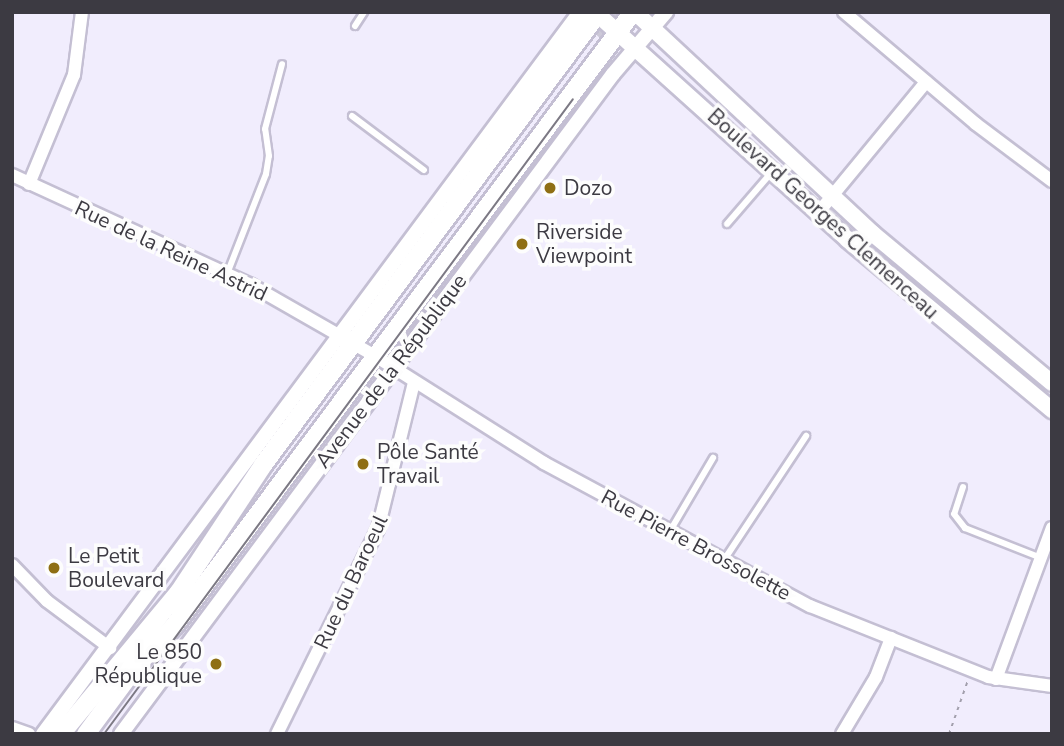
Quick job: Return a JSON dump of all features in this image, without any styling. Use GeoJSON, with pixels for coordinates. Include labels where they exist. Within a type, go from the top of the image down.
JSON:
{"type":"FeatureCollection","features":[{"type":"Feature","properties":{"kind":"main road"},"geometry":{"type":"LineString","coordinates":[[135,667],[174,625],[364,343],[597,22],[634,12]]}},
{"type":"Feature","properties":{"kind":"main road","name":"Boulevard Georges Clemenceau"},"geometry":{"type":"LineString","coordinates":[[634,12],[832,196],[1052,383]]}},
{"type":"Feature","properties":{"kind":"main road","name":"Boulevard Georges Clemenceau"},"geometry":{"type":"LineString","coordinates":[[597,22],[635,47],[818,213],[1052,410]]}},
{"type":"Feature","properties":{"kind":"main road","name":"Avenue de la République"},"geometry":{"type":"LineString","coordinates":[[364,343],[597,22]]}},
{"type":"Feature","properties":{"kind":"main road"},"geometry":{"type":"LineString","coordinates":[[61,734],[179,592],[219,526],[364,343]]}},
{"type":"Feature","properties":{"kind":"main road","name":"Avenue de la République"},"geometry":{"type":"LineString","coordinates":[[74,734],[179,592],[351,369],[86,734]]}},
{"type":"Feature","properties":{"kind":"street"},"geometry":{"type":"LineString","coordinates":[[29,184],[74,75],[82,12]]}},
{"type":"Feature","properties":{"kind":"street","name":"Avenue de la République"},"geometry":{"type":"LineString","coordinates":[[121,734],[635,47],[666,12]]}},
{"type":"Feature","properties":{"kind":"street"},"geometry":{"type":"LineString","coordinates":[[844,12],[926,82],[1052,181]]}},
{"type":"Feature","properties":{"kind":"street","name":"Avenue de la République"},"geometry":{"type":"LineString","coordinates":[[43,734],[110,648],[208,508],[364,343],[445,185],[597,22]]}},
{"type":"Feature","properties":{"kind":"street"},"geometry":{"type":"LineString","coordinates":[[818,213],[926,82]]}},
{"type":"Feature","properties":{"kind":"street","name":"Rue de la Reine Astrid"},"geometry":{"type":"LineString","coordinates":[[12,176],[228,274],[364,343]]}},
{"type":"Feature","properties":{"kind":"street","name":"Rue Pierre Brossolette"},"geometry":{"type":"LineString","coordinates":[[364,343],[414,382],[544,463],[810,606],[996,679],[1052,686]]}},
{"type":"Feature","properties":{"kind":"street","name":"Rue du Baroeul"},"geometry":{"type":"LineString","coordinates":[[277,734],[378,529],[414,382]]}},
{"type":"Feature","properties":{"kind":"street"},"geometry":{"type":"LineString","coordinates":[[996,679],[1052,528]]}},
{"type":"Feature","properties":{"kind":"street"},"geometry":{"type":"LineString","coordinates":[[12,565],[47,601],[110,648]]}},
{"type":"Feature","properties":{"kind":"street"},"geometry":{"type":"LineString","coordinates":[[842,734],[876,677],[891,638]]}},
{"type":"Feature","properties":{"kind":"street"},"geometry":{"type":"LineString","coordinates":[[12,727],[29,734]]}},
{"type":"Feature","properties":{"kind":"lane"},"geometry":{"type":"LineString","coordinates":[[355,26],[364,12]]}},
{"type":"Feature","properties":{"kind":"lane"},"geometry":{"type":"LineString","coordinates":[[228,274],[266,174],[270,156],[265,129],[282,64]]}},
{"type":"Feature","properties":{"kind":"lane"},"geometry":{"type":"LineString","coordinates":[[352,116],[424,170]]}},
{"type":"Feature","properties":{"kind":"lane"},"geometry":{"type":"LineString","coordinates":[[727,224],[772,171]]}},
{"type":"Feature","properties":{"kind":"lane"},"geometry":{"type":"LineString","coordinates":[[724,560],[806,436]]}},
{"type":"Feature","properties":{"kind":"lane"},"geometry":{"type":"LineString","coordinates":[[670,531],[713,458]]}},
{"type":"Feature","properties":{"kind":"lane"},"geometry":{"type":"LineString","coordinates":[[963,486],[954,514],[965,528],[1041,558]]}},
{"type":"Feature","properties":{"kind":"path"},"geometry":{"type":"LineString","coordinates":[[949,734],[972,669]]}},
{"type":"Feature","properties":{"kind":"tunnel"},"geometry":{"type":"LineString","coordinates":[[600,38],[622,12]]}},
{"type":"Feature","properties":{"kind":"tram line"},"geometry":{"type":"LineString","coordinates":[[104,734],[573,99]]}},
{"type":"Feature","properties":{"kind":"place","name":"Dozo"},"geometry":{"type":"Point","coordinates":[550,188]}},
{"type":"Feature","properties":{"kind":"place","name":"Riverside Viewpoint"},"geometry":{"type":"Point","coordinates":[522,244]}},
{"type":"Feature","properties":{"kind":"place","name":"Pôle Santé Travail"},"geometry":{"type":"Point","coordinates":[363,464]}},
{"type":"Feature","properties":{"kind":"place","name":"Le Petit Boulevard"},"geometry":{"type":"Point","coordinates":[54,568]}},
{"type":"Feature","properties":{"kind":"place","name":"Le 850 République"},"geometry":{"type":"Point","coordinates":[216,664]}}]}
